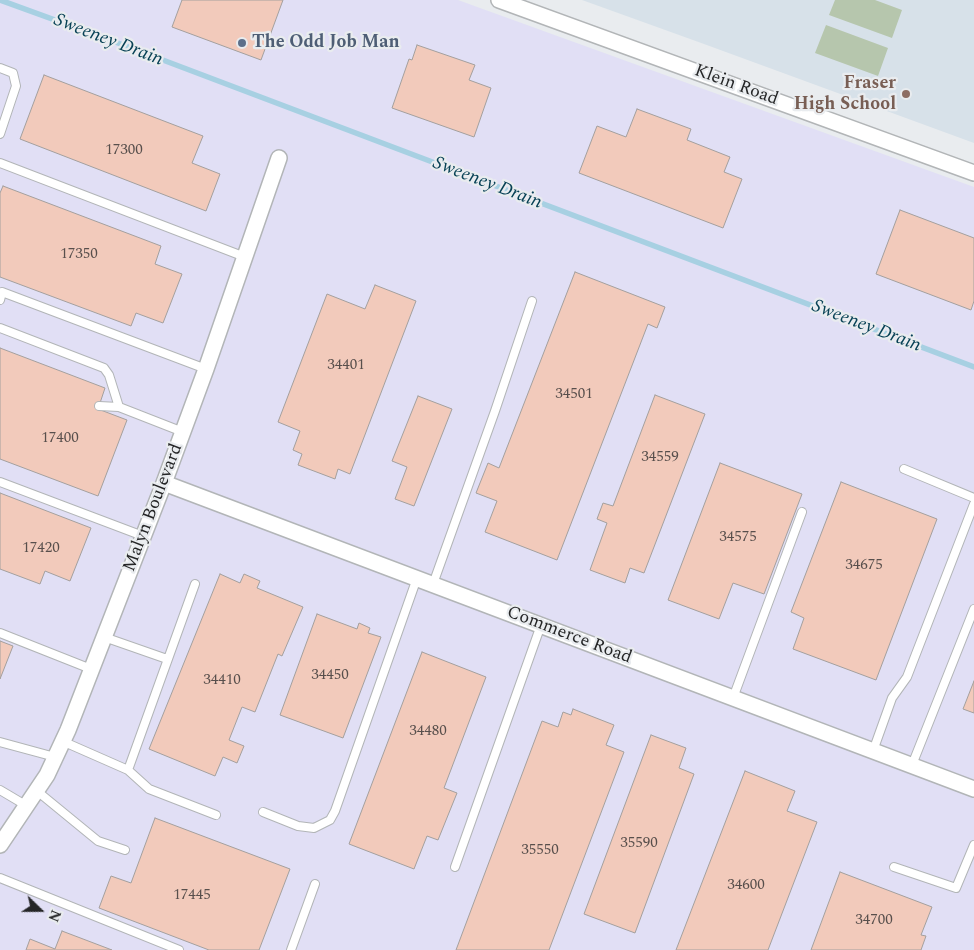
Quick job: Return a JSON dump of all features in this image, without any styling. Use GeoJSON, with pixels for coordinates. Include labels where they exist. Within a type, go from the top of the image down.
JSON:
{"type":"FeatureCollection","features":[{"type":"Feature","properties":{"kind":"street","name":"Klein Road"},"geometry":{"type":"LineString","coordinates":[[499,0],[974,173]]}},
{"type":"Feature","properties":{"kind":"street","name":"Malyn Boulevard"},"geometry":{"type":"LineString","coordinates":[[0,845],[47,775],[62,742],[183,432],[279,158]]}},
{"type":"Feature","properties":{"kind":"street","name":"Commerce Road"},"geometry":{"type":"LineString","coordinates":[[164,483],[974,789]]}},
{"type":"Feature","properties":{"kind":"lane"},"geometry":{"type":"LineString","coordinates":[[0,68],[13,73],[16,86],[0,134]]}},
{"type":"Feature","properties":{"kind":"lane"},"geometry":{"type":"LineString","coordinates":[[0,163],[245,258]]}},
{"type":"Feature","properties":{"kind":"lane"},"geometry":{"type":"LineString","coordinates":[[1,294],[206,369]]}},
{"type":"Feature","properties":{"kind":"lane"},"geometry":{"type":"LineString","coordinates":[[433,584],[532,301]]}},
{"type":"Feature","properties":{"kind":"lane"},"geometry":{"type":"LineString","coordinates":[[0,328],[104,368],[109,376],[119,407]]}},
{"type":"Feature","properties":{"kind":"lane"},"geometry":{"type":"LineString","coordinates":[[99,406],[119,407],[183,432]]}},
{"type":"Feature","properties":{"kind":"lane"},"geometry":{"type":"LineString","coordinates":[[904,469],[974,498]]}},
{"type":"Feature","properties":{"kind":"lane"},"geometry":{"type":"LineString","coordinates":[[0,482],[143,536]]}},
{"type":"Feature","properties":{"kind":"lane"},"geometry":{"type":"LineString","coordinates":[[873,751],[892,698],[907,677],[974,504]]}},
{"type":"Feature","properties":{"kind":"lane"},"geometry":{"type":"LineString","coordinates":[[733,698],[802,512]]}},
{"type":"Feature","properties":{"kind":"lane"},"geometry":{"type":"LineString","coordinates":[[263,812],[298,826],[314,828],[330,820],[335,811],[417,578]]}},
{"type":"Feature","properties":{"kind":"lane"},"geometry":{"type":"LineString","coordinates":[[128,770],[195,584]]}},
{"type":"Feature","properties":{"kind":"lane"},"geometry":{"type":"LineString","coordinates":[[912,765],[974,609]]}},
{"type":"Feature","properties":{"kind":"lane"},"geometry":{"type":"LineString","coordinates":[[455,867],[541,625]]}},
{"type":"Feature","properties":{"kind":"lane"},"geometry":{"type":"LineString","coordinates":[[0,633],[91,669]]}},
{"type":"Feature","properties":{"kind":"lane"},"geometry":{"type":"LineString","coordinates":[[104,637],[167,659]]}},
{"type":"Feature","properties":{"kind":"lane"},"geometry":{"type":"LineString","coordinates":[[0,742],[55,757]]}},
{"type":"Feature","properties":{"kind":"lane"},"geometry":{"type":"LineString","coordinates":[[62,742],[128,770],[149,789],[216,815]]}},
{"type":"Feature","properties":{"kind":"lane"},"geometry":{"type":"LineString","coordinates":[[0,790],[27,806]]}},
{"type":"Feature","properties":{"kind":"lane"},"geometry":{"type":"LineString","coordinates":[[37,791],[98,840],[125,850]]}},
{"type":"Feature","properties":{"kind":"lane"},"geometry":{"type":"LineString","coordinates":[[894,866],[956,888],[974,845]]}},
{"type":"Feature","properties":{"kind":"lane"},"geometry":{"type":"LineString","coordinates":[[0,878],[179,950]]}},
{"type":"Feature","properties":{"kind":"lane"},"geometry":{"type":"LineString","coordinates":[[291,950],[315,884]]}},
{"type":"Feature","properties":{"kind":"shaded area"},"geometry":{"type":"Polygon","coordinates":[[[0,0],[458,0],[974,187],[974,950],[0,950],[0,0]]]}},
{"type":"Feature","properties":{"kind":"shaded area","name":"Fraser High School"},"geometry":{"type":"Polygon","coordinates":[[[582,0],[974,0],[974,143],[704,44],[582,0]]]}},
{"type":"Feature","properties":{"kind":"green space"},"geometry":{"type":"Polygon","coordinates":[[[835,0],[875,0],[902,10],[892,38],[829,15],[835,0]]]}},
{"type":"Feature","properties":{"kind":"green space"},"geometry":{"type":"Polygon","coordinates":[[[826,25],[888,48],[878,76],[815,53],[826,25]]]}},
{"type":"Feature","properties":{"kind":"building","name":"The Odd Job Man"},"geometry":{"type":"Polygon","coordinates":[[[182,0],[283,0],[261,60],[172,27],[182,0]]]}},
{"type":"Feature","properties":{"kind":"building"},"geometry":{"type":"Polygon","coordinates":[[[417,45],[475,65],[469,80],[491,88],[474,137],[392,108],[409,59],[412,60],[417,45]]]}},
{"type":"Feature","properties":{"kind":"building"},"geometry":{"type":"Polygon","coordinates":[[[44,75],[203,136],[192,163],[220,174],[206,211],[20,139],[44,75]]]}},
{"type":"Feature","properties":{"kind":"building"},"geometry":{"type":"Polygon","coordinates":[[[637,109],[691,129],[687,140],[730,157],[724,172],[742,179],[723,228],[579,173],[597,126],[626,137],[637,109]]]}},
{"type":"Feature","properties":{"kind":"building"},"geometry":{"type":"Polygon","coordinates":[[[3,186],[161,246],[155,264],[182,274],[163,323],[136,313],[131,326],[0,277],[0,193],[3,186]]]}},
{"type":"Feature","properties":{"kind":"building"},"geometry":{"type":"Polygon","coordinates":[[[900,210],[974,238],[974,301],[971,310],[876,274],[900,210]]]}},
{"type":"Feature","properties":{"kind":"building"},"geometry":{"type":"Polygon","coordinates":[[[575,272],[665,307],[657,328],[648,324],[557,560],[485,532],[497,501],[476,493],[488,463],[499,468],[575,272]]]}},
{"type":"Feature","properties":{"kind":"building"},"geometry":{"type":"Polygon","coordinates":[[[375,285],[416,301],[350,474],[338,469],[335,479],[298,465],[302,454],[293,450],[300,431],[278,422],[327,294],[365,309],[375,285]]]}},
{"type":"Feature","properties":{"kind":"building"},"geometry":{"type":"Polygon","coordinates":[[[0,348],[105,388],[98,409],[127,420],[98,496],[0,459],[0,348]]]}},
{"type":"Feature","properties":{"kind":"building"},"geometry":{"type":"Polygon","coordinates":[[[655,395],[705,414],[644,573],[630,568],[625,583],[590,570],[607,523],[597,519],[603,503],[613,506],[655,395]]]}},
{"type":"Feature","properties":{"kind":"building"},"geometry":{"type":"Polygon","coordinates":[[[418,396],[452,409],[414,506],[395,499],[407,467],[392,461],[418,396]]]}},
{"type":"Feature","properties":{"kind":"building"},"geometry":{"type":"Polygon","coordinates":[[[720,463],[802,494],[764,594],[733,583],[719,619],[668,600],[720,463]]]}},
{"type":"Feature","properties":{"kind":"building"},"geometry":{"type":"Polygon","coordinates":[[[841,482],[937,519],[876,680],[793,649],[804,618],[791,612],[841,482]]]}},
{"type":"Feature","properties":{"kind":"building"},"geometry":{"type":"Polygon","coordinates":[[[0,493],[91,528],[70,581],[45,571],[40,584],[0,569],[0,493]]]}},
{"type":"Feature","properties":{"kind":"building"},"geometry":{"type":"Polygon","coordinates":[[[220,574],[240,583],[244,574],[260,581],[257,588],[303,607],[282,656],[278,654],[255,712],[242,707],[229,740],[244,746],[237,763],[223,757],[215,776],[149,749],[220,574]]]}},
{"type":"Feature","properties":{"kind":"building"},"geometry":{"type":"Polygon","coordinates":[[[317,614],[357,629],[359,623],[370,628],[368,633],[381,637],[343,738],[280,715],[317,614]]]}},
{"type":"Feature","properties":{"kind":"building"},"geometry":{"type":"Polygon","coordinates":[[[0,641],[13,646],[0,679],[0,641]]]}},
{"type":"Feature","properties":{"kind":"building"},"geometry":{"type":"Polygon","coordinates":[[[422,652],[486,677],[444,788],[457,793],[438,840],[427,836],[414,869],[349,844],[422,652]]]}},
{"type":"Feature","properties":{"kind":"building"},"geometry":{"type":"Polygon","coordinates":[[[974,681],[974,713],[963,709],[974,681]]]}},
{"type":"Feature","properties":{"kind":"building"},"geometry":{"type":"Polygon","coordinates":[[[573,709],[614,725],[606,745],[624,752],[549,950],[456,950],[542,721],[558,727],[563,712],[571,715],[573,709]]]}},
{"type":"Feature","properties":{"kind":"building"},"geometry":{"type":"Polygon","coordinates":[[[651,735],[686,748],[679,768],[694,774],[635,933],[584,914],[651,735]]]}},
{"type":"Feature","properties":{"kind":"building"},"geometry":{"type":"Polygon","coordinates":[[[745,771],[795,791],[787,811],[817,822],[768,950],[676,950],[745,771]]]}},
{"type":"Feature","properties":{"kind":"building"},"geometry":{"type":"Polygon","coordinates":[[[155,818],[290,869],[259,950],[209,950],[99,908],[111,876],[131,883],[155,818]]]}},
{"type":"Feature","properties":{"kind":"building"},"geometry":{"type":"Polygon","coordinates":[[[840,872],[932,907],[921,935],[926,936],[921,950],[811,950],[840,872]]]}},
{"type":"Feature","properties":{"kind":"building"},"geometry":{"type":"Polygon","coordinates":[[[62,931],[112,950],[26,950],[30,939],[55,949],[62,931]]]}},
{"type":"Feature","properties":{"kind":"waterway","name":"Sweeney Drain"},"geometry":{"type":"LineString","coordinates":[[0,0],[974,367]]}},
{"type":"Feature","properties":{"kind":"place","name":"The Odd Job Man"},"geometry":{"type":"Point","coordinates":[242,43]}},
{"type":"Feature","properties":{"kind":"place","name":"Fraser High School"},"geometry":{"type":"Point","coordinates":[906,94]}}]}
